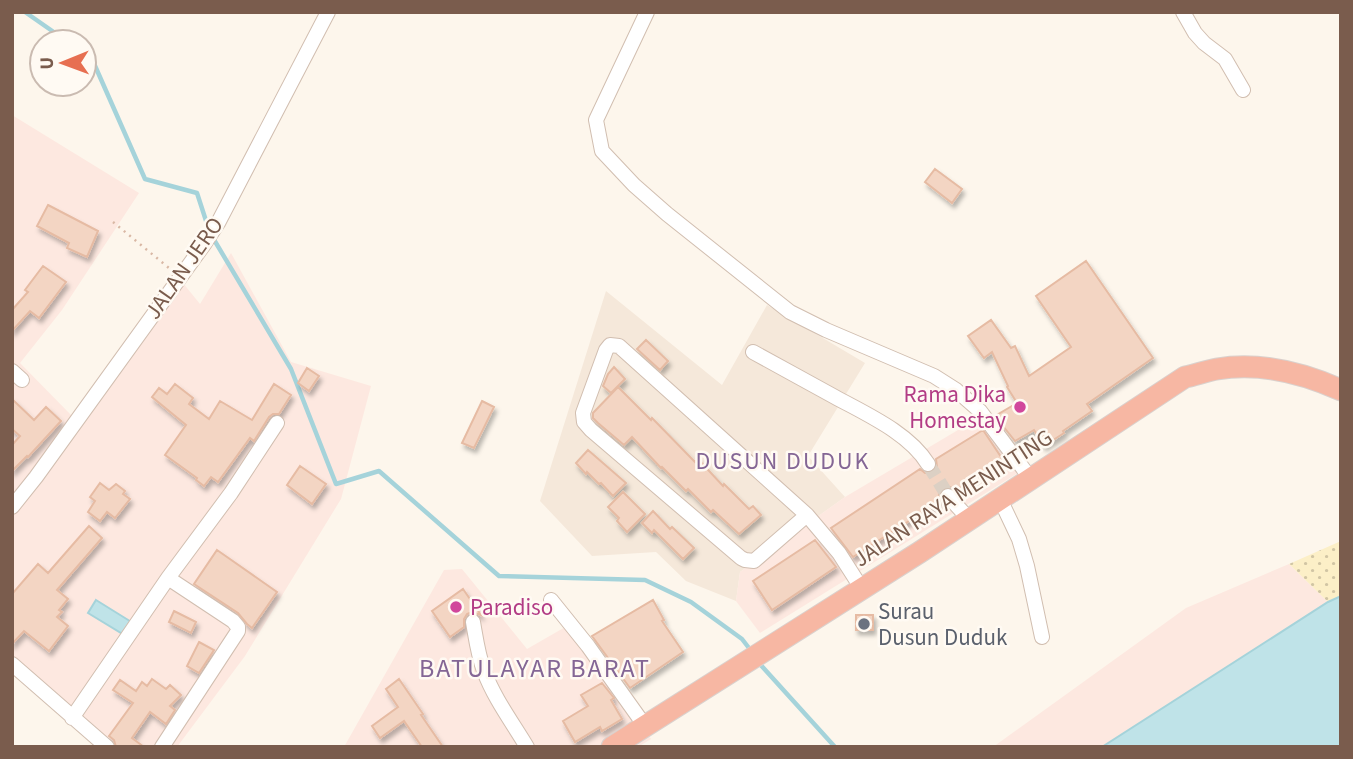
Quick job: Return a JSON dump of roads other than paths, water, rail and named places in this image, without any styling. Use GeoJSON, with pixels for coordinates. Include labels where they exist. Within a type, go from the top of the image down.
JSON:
{"type":"FeatureCollection","features":[{"type":"Feature","properties":{"kind":"highway","name":"JALAN RAYA MENINTING"},"geometry":{"type":"LineString","coordinates":[[612,747],[862,589],[1185,377],[1217,369],[1251,367],[1307,377],[1341,390]]}},
{"type":"Feature","properties":{"kind":"street","name":"JALAN JERO"},"geometry":{"type":"LineString","coordinates":[[12,507],[218,223],[328,12]]}},
{"type":"Feature","properties":{"kind":"street"},"geometry":{"type":"LineString","coordinates":[[647,12],[596,120],[602,151],[634,185],[667,214],[790,312],[934,376],[956,390],[980,411],[1031,479]]}},
{"type":"Feature","properties":{"kind":"street"},"geometry":{"type":"LineString","coordinates":[[1183,12],[1203,43],[1225,59],[1243,90]]}},
{"type":"Feature","properties":{"kind":"street"},"geometry":{"type":"LineString","coordinates":[[807,515],[754,561],[745,560],[591,430],[584,422],[583,413],[610,345],[619,346],[807,515],[839,553],[862,589]]}},
{"type":"Feature","properties":{"kind":"street"},"geometry":{"type":"LineString","coordinates":[[753,352],[905,439],[922,454],[928,464]]}},
{"type":"Feature","properties":{"kind":"street"},"geometry":{"type":"LineString","coordinates":[[72,718],[179,561],[231,493],[278,423]]}},
{"type":"Feature","properties":{"kind":"street"},"geometry":{"type":"LineString","coordinates":[[948,496],[969,519]]}},
{"type":"Feature","properties":{"kind":"street"},"geometry":{"type":"LineString","coordinates":[[1000,499],[1019,539],[1042,636]]}},
{"type":"Feature","properties":{"kind":"street"},"geometry":{"type":"LineString","coordinates":[[162,747],[238,631],[233,621],[168,578]]}},
{"type":"Feature","properties":{"kind":"street"},"geometry":{"type":"LineString","coordinates":[[551,600],[645,726]]}},
{"type":"Feature","properties":{"kind":"street"},"geometry":{"type":"LineString","coordinates":[[473,622],[478,654],[493,692],[527,747]]}},
{"type":"Feature","properties":{"kind":"street"},"geometry":{"type":"LineString","coordinates":[[12,664],[107,747]]}},
{"type":"Feature","properties":{"kind":"water"},"geometry":{"type":"Polygon","coordinates":[[[1341,596],[1341,747],[1102,747],[1328,602],[1341,596]]]}},
{"type":"Feature","properties":{"kind":"water"},"geometry":{"type":"Polygon","coordinates":[[[96,600],[133,623],[126,636],[88,613],[96,600]]]}},
{"type":"Feature","properties":{"kind":"waterway"},"geometry":{"type":"LineString","coordinates":[[25,12],[48,28]]}},
{"type":"Feature","properties":{"kind":"waterway"},"geometry":{"type":"LineString","coordinates":[[98,73],[145,179],[197,193],[209,230]]}},
{"type":"Feature","properties":{"kind":"waterway"},"geometry":{"type":"LineString","coordinates":[[213,238],[291,369],[336,484],[379,471],[499,576],[645,580],[691,602],[742,639],[752,652]]}},
{"type":"Feature","properties":{"kind":"waterway"},"geometry":{"type":"LineString","coordinates":[[759,663],[835,747]]}},
{"type":"Feature","properties":{"kind":"tunnel"},"geometry":{"type":"LineString","coordinates":[[928,464],[948,496]]}},
{"type":"Feature","properties":{"kind":"place","name":"Rama Dika Homestay"},"geometry":{"type":"Point","coordinates":[1020,407]}},
{"type":"Feature","properties":{"kind":"place","name":"Paradiso"},"geometry":{"type":"Point","coordinates":[456,607]}},
{"type":"Feature","properties":{"kind":"place","name":"Surau Dusun Duduk"},"geometry":{"type":"Point","coordinates":[864,624]}},
{"type":"Feature","properties":{"kind":"district","name":"DUSUN DUDUK"},"geometry":{"type":"Point","coordinates":[783,461]}},
{"type":"Feature","properties":{"kind":"district","name":"BATULAYAR BARAT"},"geometry":{"type":"Point","coordinates":[535,668]}}]}
